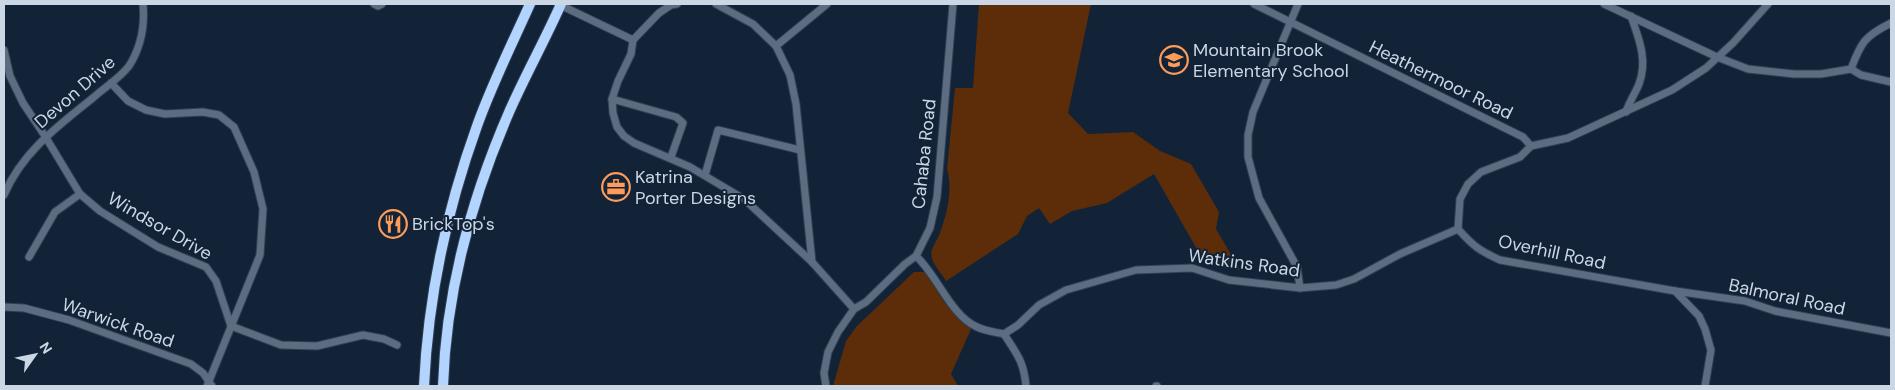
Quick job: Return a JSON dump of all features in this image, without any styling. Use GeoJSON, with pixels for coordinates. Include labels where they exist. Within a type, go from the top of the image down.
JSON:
{"type":"FeatureCollection","features":[{"type":"Feature","properties":{"kind":"highway"},"geometry":{"type":"LineString","coordinates":[[424,386],[437,274],[456,194],[486,104],[530,4]]}},
{"type":"Feature","properties":{"kind":"highway"},"geometry":{"type":"LineString","coordinates":[[443,386],[446,340],[454,287],[477,199],[510,110],[560,4]]}},
{"type":"Feature","properties":{"kind":"street","name":"Devon Drive"},"geometry":{"type":"LineString","coordinates":[[4,195],[20,165],[45,136],[128,68],[138,49],[144,21],[143,4]]}},
{"type":"Feature","properties":{"kind":"street"},"geometry":{"type":"LineString","coordinates":[[374,4],[378,6],[382,4]]}},
{"type":"Feature","properties":{"kind":"street"},"geometry":{"type":"LineString","coordinates":[[560,4],[633,40]]}},
{"type":"Feature","properties":{"kind":"street"},"geometry":{"type":"LineString","coordinates":[[673,4],[659,13],[633,40],[631,54],[612,99],[613,113],[617,126],[624,136],[634,143],[671,157],[705,174],[744,199],[812,262],[854,309]]}},
{"type":"Feature","properties":{"kind":"street"},"geometry":{"type":"LineString","coordinates":[[716,4],[753,24],[776,46],[790,75],[796,104],[812,262]]}},
{"type":"Feature","properties":{"kind":"street"},"geometry":{"type":"LineString","coordinates":[[776,46],[827,4]]}},
{"type":"Feature","properties":{"kind":"street","name":"Cahaba Road"},"geometry":{"type":"LineString","coordinates":[[826,386],[824,373],[828,352],[838,332],[854,309],[866,302],[916,256],[930,228],[936,197],[953,4]]}},
{"type":"Feature","properties":{"kind":"street","name":"Heathermoor Road"},"geometry":{"type":"LineString","coordinates":[[1254,4],[1523,137],[1532,146]]}},
{"type":"Feature","properties":{"kind":"street"},"geometry":{"type":"LineString","coordinates":[[1298,4],[1253,112],[1248,135],[1248,157],[1258,198],[1297,267],[1300,288]]}},
{"type":"Feature","properties":{"kind":"street"},"geometry":{"type":"LineString","coordinates":[[1604,4],[1717,57],[1748,69],[1794,74],[1821,74],[1851,69],[1861,75],[1891,82]]}},
{"type":"Feature","properties":{"kind":"street"},"geometry":{"type":"LineString","coordinates":[[1458,229],[1460,199],[1468,184],[1481,172],[1520,156],[1532,146],[1568,138],[1672,90],[1691,79],[1733,43],[1768,4]]}},
{"type":"Feature","properties":{"kind":"street"},"geometry":{"type":"LineString","coordinates":[[1626,112],[1639,85],[1643,70],[1641,48],[1631,16]]}},
{"type":"Feature","properties":{"kind":"street"},"geometry":{"type":"LineString","coordinates":[[1851,69],[1858,50],[1871,34],[1891,23]]}},
{"type":"Feature","properties":{"kind":"street","name":"Windsor Drive"},"geometry":{"type":"LineString","coordinates":[[4,50],[10,76],[23,103],[80,194],[100,211],[158,247],[206,267],[216,281],[231,326]]}},
{"type":"Feature","properties":{"kind":"street"},"geometry":{"type":"LineString","coordinates":[[111,83],[128,101],[146,110],[165,114],[202,112],[219,115],[234,127],[254,172],[263,209],[260,255],[209,385]]}},
{"type":"Feature","properties":{"kind":"street"},"geometry":{"type":"LineString","coordinates":[[612,99],[676,117],[683,123],[671,157]]}},
{"type":"Feature","properties":{"kind":"street"},"geometry":{"type":"LineString","coordinates":[[705,174],[718,130],[800,150]]}},
{"type":"Feature","properties":{"kind":"street"},"geometry":{"type":"LineString","coordinates":[[28,257],[55,212],[80,194]]}},
{"type":"Feature","properties":{"kind":"street","name":"Watkins Road"},"geometry":{"type":"LineString","coordinates":[[1004,334],[1018,325],[1039,305],[1066,290],[1136,270],[1192,268],[1229,280],[1300,288],[1336,285],[1354,279],[1400,254],[1458,229]]}},
{"type":"Feature","properties":{"kind":"street","name":"Overhill Road"},"geometry":{"type":"LineString","coordinates":[[1458,229],[1474,247],[1500,260],[1675,292]]}},
{"type":"Feature","properties":{"kind":"street"},"geometry":{"type":"LineString","coordinates":[[916,256],[924,263],[958,312],[976,327],[1004,334],[1022,361],[1025,370],[1026,386]]}},
{"type":"Feature","properties":{"kind":"street"},"geometry":{"type":"LineString","coordinates":[[1675,292],[1699,316],[1705,330],[1711,350],[1705,386]]}},
{"type":"Feature","properties":{"kind":"street","name":"Balmoral Road"},"geometry":{"type":"LineString","coordinates":[[1675,292],[1745,301],[1775,311],[1891,333]]}},
{"type":"Feature","properties":{"kind":"street","name":"Warwick Road"},"geometry":{"type":"LineString","coordinates":[[4,307],[24,308],[69,320],[191,364],[203,373],[209,385]]}},
{"type":"Feature","properties":{"kind":"street"},"geometry":{"type":"LineString","coordinates":[[231,326],[281,345],[317,346],[363,335],[397,345]]}},
{"type":"Feature","properties":{"kind":"shaded area"},"geometry":{"type":"Polygon","coordinates":[[[979,4],[1091,4],[1068,113],[1088,134],[1133,132],[1160,151],[1191,164],[1219,212],[1216,229],[1240,270],[1206,265],[1154,174],[1107,203],[1072,211],[1050,224],[1039,208],[1027,216],[1018,234],[946,281],[934,264],[931,255],[947,209],[949,177],[947,169],[955,88],[973,88],[979,4]]]}},
{"type":"Feature","properties":{"kind":"shaded area"},"geometry":{"type":"Polygon","coordinates":[[[914,272],[925,272],[951,310],[971,329],[951,374],[958,386],[833,386],[846,341],[857,326],[914,272]]]}},
{"type":"Feature","properties":{"kind":"place","name":"Mountain Brook Elementary School"},"geometry":{"type":"Point","coordinates":[1174,60]}},
{"type":"Feature","properties":{"kind":"place","name":"Katrina Porter Designs"},"geometry":{"type":"Point","coordinates":[616,187]}},
{"type":"Feature","properties":{"kind":"place","name":"BrickTop's"},"geometry":{"type":"Point","coordinates":[393,224]}}]}
